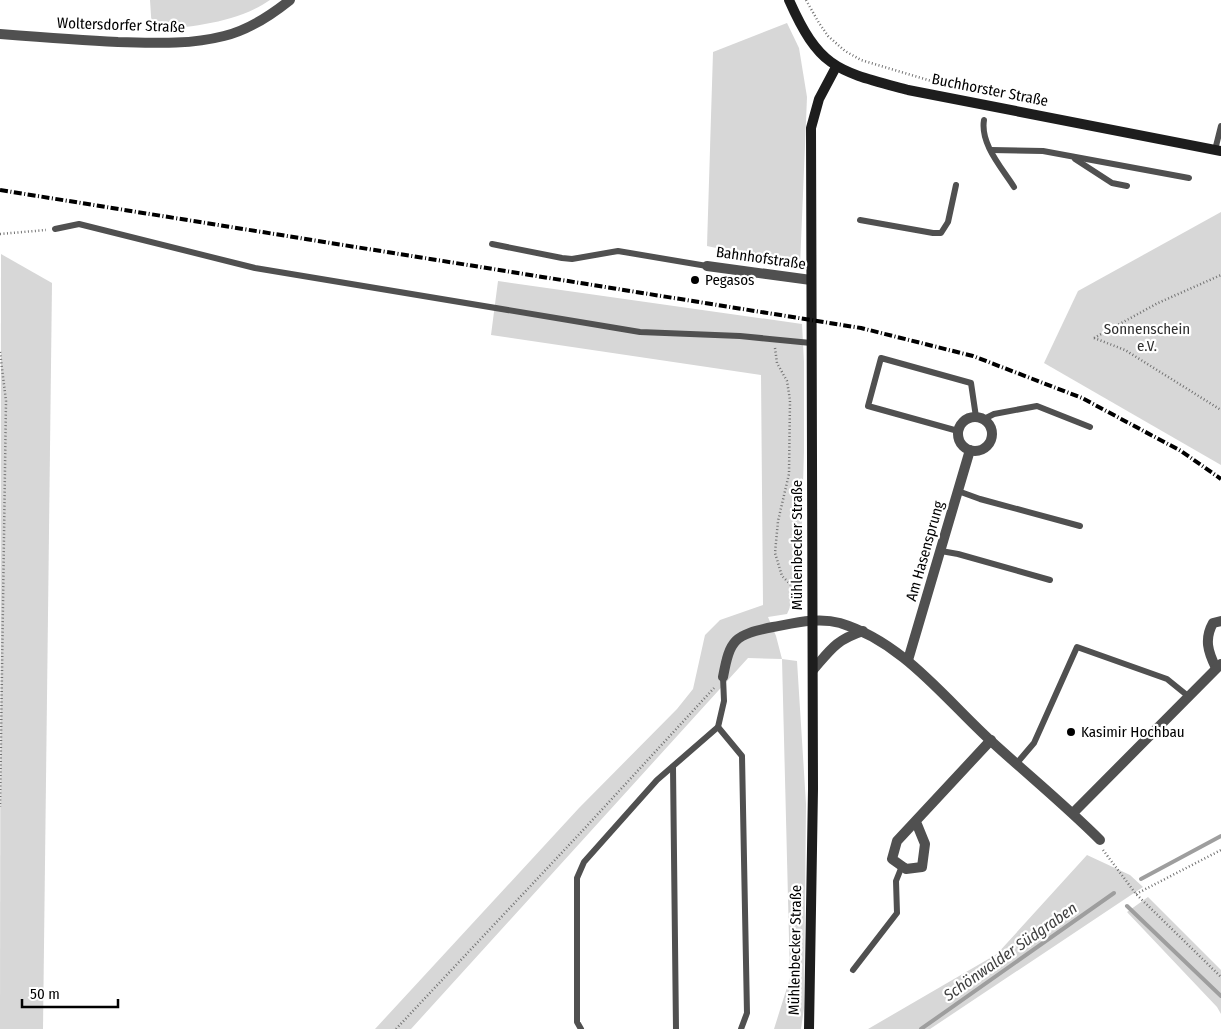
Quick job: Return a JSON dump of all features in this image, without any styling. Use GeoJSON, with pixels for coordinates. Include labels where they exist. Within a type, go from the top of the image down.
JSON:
{"type":"FeatureCollection","features":[{"type":"Feature","properties":{"kind":"main road","name":"Buchhorster Straße"},"geometry":{"type":"LineString","coordinates":[[789,0],[809,40],[825,58],[836,67],[858,76],[908,90],[1218,150]]}},
{"type":"Feature","properties":{"kind":"main road","name":"Mühlenbecker Straße"},"geometry":{"type":"LineString","coordinates":[[809,1029],[813,670],[811,128],[819,99],[836,67]]}},
{"type":"Feature","properties":{"kind":"street","name":"Woltersdorfer Straße"},"geometry":{"type":"LineString","coordinates":[[0,34],[117,42],[190,43],[225,36],[247,28],[267,17],[290,0]]}},
{"type":"Feature","properties":{"kind":"street","name":"Bahnhofstraße"},"geometry":{"type":"LineString","coordinates":[[707,266],[811,280]]}},
{"type":"Feature","properties":{"kind":"street"},"geometry":{"type":"LineString","coordinates":[[968,418],[980,418],[989,425],[992,433],[990,441],[986,448],[978,451],[970,450],[963,446],[958,439],[958,431],[961,424],[968,418]]}},
{"type":"Feature","properties":{"kind":"street","name":"Am Hasensprung"},"geometry":{"type":"LineString","coordinates":[[908,660],[970,450]]}},
{"type":"Feature","properties":{"kind":"street"},"geometry":{"type":"LineString","coordinates":[[723,677],[727,656],[736,639],[754,631],[812,620],[834,622],[863,632],[908,660],[991,740],[1073,813],[1100,840]]}},
{"type":"Feature","properties":{"kind":"street"},"geometry":{"type":"LineString","coordinates":[[1073,813],[1218,666],[1208,654],[1208,632],[1213,624],[1221,621]]}},
{"type":"Feature","properties":{"kind":"street"},"geometry":{"type":"LineString","coordinates":[[813,670],[836,644],[846,637],[863,632]]}},
{"type":"Feature","properties":{"kind":"street"},"geometry":{"type":"LineString","coordinates":[[916,822],[925,844],[922,867],[906,869],[892,859],[897,841],[991,740]]}},
{"type":"Feature","properties":{"kind":"lane"},"geometry":{"type":"LineString","coordinates":[[984,120],[983,129],[991,150],[1014,187]]}},
{"type":"Feature","properties":{"kind":"lane"},"geometry":{"type":"LineString","coordinates":[[1218,150],[1221,126]]}},
{"type":"Feature","properties":{"kind":"lane"},"geometry":{"type":"LineString","coordinates":[[991,150],[1043,151],[1189,178]]}},
{"type":"Feature","properties":{"kind":"lane"},"geometry":{"type":"LineString","coordinates":[[1070,156],[1112,183],[1127,186]]}},
{"type":"Feature","properties":{"kind":"lane"},"geometry":{"type":"LineString","coordinates":[[860,220],[941,233],[948,222],[956,185]]}},
{"type":"Feature","properties":{"kind":"lane"},"geometry":{"type":"LineString","coordinates":[[55,229],[78,224],[254,268],[640,332],[740,336],[811,343]]}},
{"type":"Feature","properties":{"kind":"lane"},"geometry":{"type":"LineString","coordinates":[[492,244],[562,258],[618,251],[707,266]]}},
{"type":"Feature","properties":{"kind":"lane"},"geometry":{"type":"LineString","coordinates":[[958,431],[868,406],[881,358],[971,383],[980,418],[1037,406],[1090,426]]}},
{"type":"Feature","properties":{"kind":"lane"},"geometry":{"type":"LineString","coordinates":[[958,491],[980,499],[1080,526]]}},
{"type":"Feature","properties":{"kind":"lane"},"geometry":{"type":"LineString","coordinates":[[940,551],[958,554],[1050,580]]}},
{"type":"Feature","properties":{"kind":"lane"},"geometry":{"type":"LineString","coordinates":[[1017,763],[1034,743],[1077,647],[1167,679],[1188,696]]}},
{"type":"Feature","properties":{"kind":"lane"},"geometry":{"type":"LineString","coordinates":[[581,1029],[577,1022],[577,878],[584,862],[657,780],[718,727],[724,702],[723,677]]}},
{"type":"Feature","properties":{"kind":"lane"},"geometry":{"type":"LineString","coordinates":[[718,727],[742,756],[748,1013],[741,1029]]}},
{"type":"Feature","properties":{"kind":"lane"},"geometry":{"type":"LineString","coordinates":[[673,767],[676,1029]]}},
{"type":"Feature","properties":{"kind":"lane"},"geometry":{"type":"LineString","coordinates":[[853,970],[897,913],[896,881],[902,866]]}},
{"type":"Feature","properties":{"kind":"path"},"geometry":{"type":"LineString","coordinates":[[806,0],[828,36],[845,51],[861,60],[945,84]]}},
{"type":"Feature","properties":{"kind":"path"},"geometry":{"type":"LineString","coordinates":[[0,234],[55,229]]}},
{"type":"Feature","properties":{"kind":"path"},"geometry":{"type":"LineString","coordinates":[[1221,275],[1158,303],[1094,338],[1125,350],[1221,410]]}},
{"type":"Feature","properties":{"kind":"path"},"geometry":{"type":"LineString","coordinates":[[775,340],[776,363],[787,381],[790,400],[789,474],[778,521],[775,553],[782,576],[791,585],[813,595]]}},
{"type":"Feature","properties":{"kind":"path"},"geometry":{"type":"LineString","coordinates":[[0,352],[6,402],[0,807]]}},
{"type":"Feature","properties":{"kind":"path"},"geometry":{"type":"LineString","coordinates":[[396,1029],[585,828],[723,677]]}},
{"type":"Feature","properties":{"kind":"path"},"geometry":{"type":"LineString","coordinates":[[1100,840],[1104,854],[1136,894],[1221,977]]}},
{"type":"Feature","properties":{"kind":"path"},"geometry":{"type":"LineString","coordinates":[[1136,894],[1221,850]]}},
{"type":"Feature","properties":{"kind":"green space"},"geometry":{"type":"Polygon","coordinates":[[[150,0],[270,0],[257,8],[213,23],[152,31],[150,0]]]}},
{"type":"Feature","properties":{"kind":"green space"},"geometry":{"type":"Polygon","coordinates":[[[787,23],[799,48],[807,97],[800,266],[707,246],[713,52],[787,23]]]}},
{"type":"Feature","properties":{"kind":"green space","name":"Sonnenschein e.V."},"geometry":{"type":"Polygon","coordinates":[[[1221,212],[1221,465],[1044,363],[1078,291],[1221,212]]]}},
{"type":"Feature","properties":{"kind":"green space"},"geometry":{"type":"Polygon","coordinates":[[[1,254],[52,283],[43,1029],[0,1029],[1,254]]]}},
{"type":"Feature","properties":{"kind":"green space"},"geometry":{"type":"Polygon","coordinates":[[[498,281],[802,324],[804,452],[800,585],[787,614],[768,617],[776,636],[782,659],[748,658],[411,1029],[375,1029],[579,808],[677,709],[693,689],[705,635],[720,620],[763,605],[761,375],[491,335],[498,281]]]}},
{"type":"Feature","properties":{"kind":"green space"},"geometry":{"type":"Polygon","coordinates":[[[782,659],[797,661],[806,804],[804,1008],[801,1029],[774,1029],[790,978],[782,659]]]}},
{"type":"Feature","properties":{"kind":"green space"},"geometry":{"type":"Polygon","coordinates":[[[1087,855],[1130,875],[1143,887],[930,1029],[868,1029],[997,954],[1087,855]]]}},
{"type":"Feature","properties":{"kind":"green space"},"geometry":{"type":"Polygon","coordinates":[[[1148,897],[1221,970],[1221,1014],[1217,1007],[1127,912],[1148,897]]]}},
{"type":"Feature","properties":{"kind":"waterway","name":"Schönwalder Südgraben"},"geometry":{"type":"LineString","coordinates":[[1141,879],[1221,836]]}},
{"type":"Feature","properties":{"kind":"waterway","name":"Schönwalder Südgraben"},"geometry":{"type":"LineString","coordinates":[[921,1029],[1114,893]]}},
{"type":"Feature","properties":{"kind":"waterway"},"geometry":{"type":"LineString","coordinates":[[1127,906],[1221,996]]}},
{"type":"Feature","properties":{"kind":"railway"},"geometry":{"type":"LineString","coordinates":[[0,190],[861,328],[973,356],[1082,398],[1181,451],[1221,479]]}},
{"type":"Feature","properties":{"kind":"place","name":"Pegasos"},"geometry":{"type":"Point","coordinates":[695,280]}},
{"type":"Feature","properties":{"kind":"place","name":"Kasimir Hochbau"},"geometry":{"type":"Point","coordinates":[1071,732]}}]}
